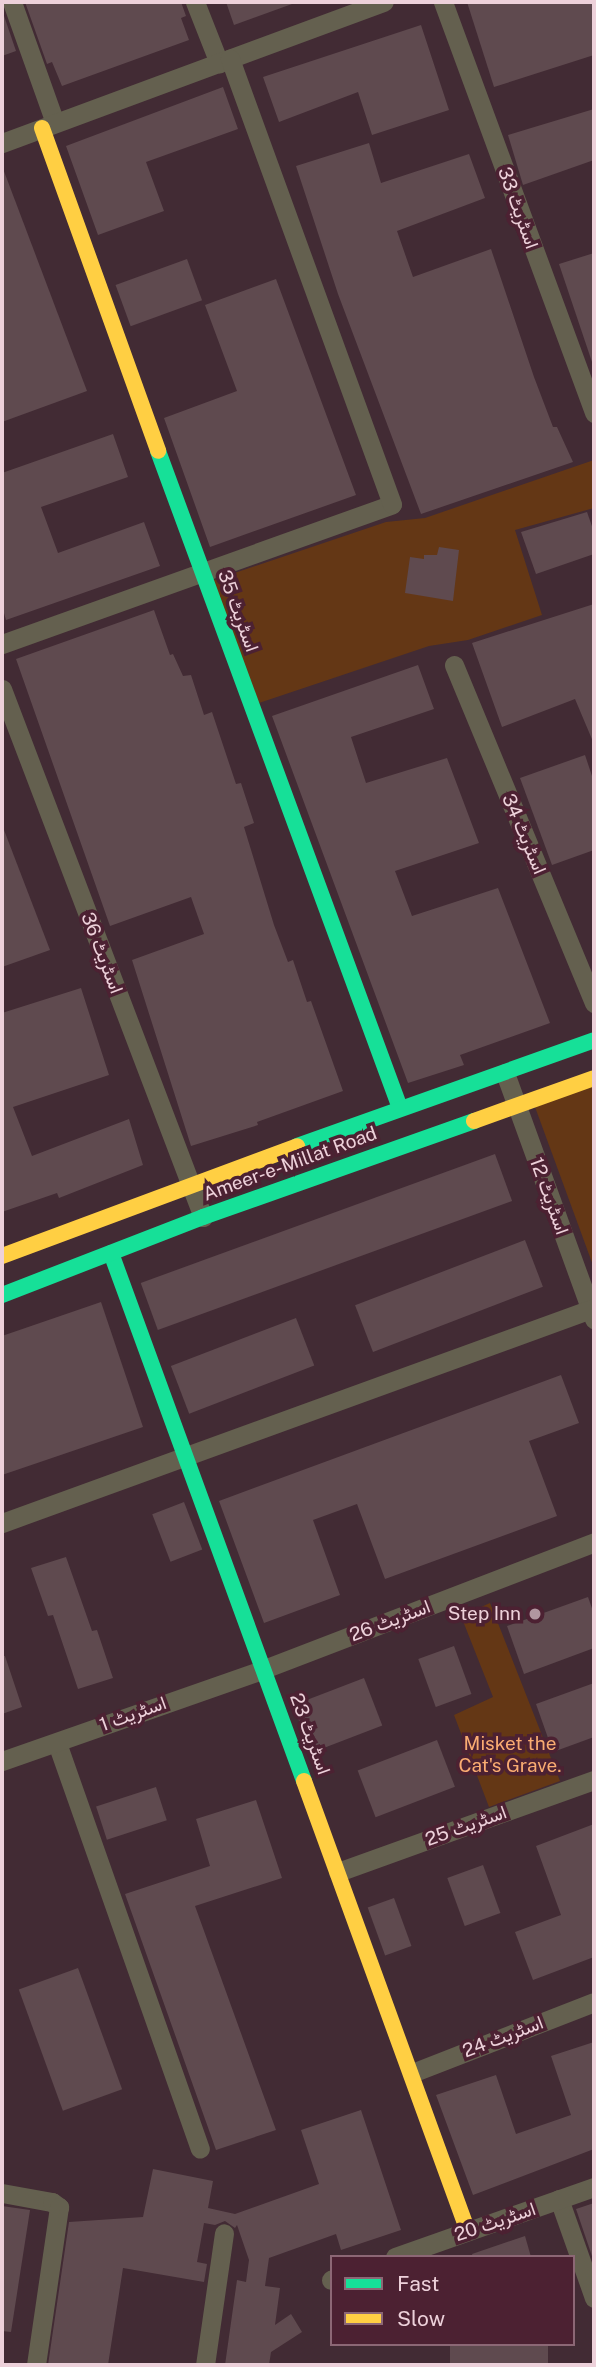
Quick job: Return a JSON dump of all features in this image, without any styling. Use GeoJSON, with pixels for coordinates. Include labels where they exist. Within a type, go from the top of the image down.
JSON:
{"type":"FeatureCollection","features":[{"type":"Feature","properties":{"kind":"street"},"geometry":{"type":"LineString","coordinates":[[12,2],[49,125]]}},
{"type":"Feature","properties":{"kind":"street"},"geometry":{"type":"LineString","coordinates":[[2,644],[392,504],[224,61],[195,2]]}},
{"type":"Feature","properties":{"kind":"street"},"geometry":{"type":"LineString","coordinates":[[2,143],[224,61],[358,6],[384,2]]}},
{"type":"Feature","properties":{"kind":"street","name":"اسٹریٹ 33"},"geometry":{"type":"LineString","coordinates":[[443,2],[594,413]]}},
{"type":"Feature","properties":{"kind":"street","name":"اسٹریٹ 35"},"geometry":{"type":"LineString","coordinates":[[49,125],[201,571],[400,1108]]}},
{"type":"Feature","properties":{"kind":"street","name":"اسٹریٹ 34"},"geometry":{"type":"LineString","coordinates":[[454,665],[594,1003]]}},
{"type":"Feature","properties":{"kind":"street","name":"اسٹریٹ 36"},"geometry":{"type":"LineString","coordinates":[[2,689],[203,1217]]}},
{"type":"Feature","properties":{"kind":"street","name":"Ameer-e-Millat Road"},"geometry":{"type":"LineString","coordinates":[[2,1256],[400,1108],[594,1040]]}},
{"type":"Feature","properties":{"kind":"street","name":"اسٹریٹ 12"},"geometry":{"type":"LineString","coordinates":[[505,1073],[592,1314]]}},
{"type":"Feature","properties":{"kind":"street","name":"Ameer-e-Millat Road"},"geometry":{"type":"LineString","coordinates":[[2,1295],[203,1217],[594,1078]]}},
{"type":"Feature","properties":{"kind":"street","name":"اسٹریٹ 23"},"geometry":{"type":"LineString","coordinates":[[111,1253],[468,2231]]}},
{"type":"Feature","properties":{"kind":"street"},"geometry":{"type":"LineString","coordinates":[[2,1523],[592,1314]]}},
{"type":"Feature","properties":{"kind":"street","name":"اسٹریٹ 26"},"geometry":{"type":"LineString","coordinates":[[264,1670],[594,1542]]}},
{"type":"Feature","properties":{"kind":"street","name":"اسٹریٹ 1"},"geometry":{"type":"LineString","coordinates":[[2,1761],[145,1709],[264,1670]]}},
{"type":"Feature","properties":{"kind":"street"},"geometry":{"type":"LineString","coordinates":[[57,1743],[200,2148]]}},
{"type":"Feature","properties":{"kind":"street","name":"اسٹریٹ 25"},"geometry":{"type":"LineString","coordinates":[[338,1872],[594,1780]]}},
{"type":"Feature","properties":{"kind":"street","name":"اسٹریٹ 24"},"geometry":{"type":"LineString","coordinates":[[412,2073],[594,2002]]}},
{"type":"Feature","properties":{"kind":"street","name":"اسٹریٹ 20"},"geometry":{"type":"LineString","coordinates":[[401,2255],[594,2186]]}},
{"type":"Feature","properties":{"kind":"street"},"geometry":{"type":"LineString","coordinates":[[2,2193],[52,2202],[59,2207],[36,2365]]}},
{"type":"Feature","properties":{"kind":"street"},"geometry":{"type":"LineString","coordinates":[[559,2199],[594,2298]]}},
{"type":"Feature","properties":{"kind":"street"},"geometry":{"type":"LineString","coordinates":[[205,2365],[224,2234]]}},
{"type":"Feature","properties":{"kind":"green space"},"geometry":{"type":"Polygon","coordinates":[[[594,460],[594,508],[515,530],[542,615],[468,640],[429,646],[259,703],[211,581],[386,522],[425,518],[594,460]]]}},
{"type":"Feature","properties":{"kind":"green space"},"geometry":{"type":"Polygon","coordinates":[[[594,1074],[594,1268],[531,1096],[594,1074]]]}},
{"type":"Feature","properties":{"kind":"green space","name":"Misket the Cat's Grave."},"geometry":{"type":"Polygon","coordinates":[[[490,1603],[560,1781],[489,1807],[454,1715],[493,1697],[461,1616],[490,1603]]]}},
{"type":"Feature","properties":{"kind":"building"},"geometry":{"type":"Polygon","coordinates":[[[25,2],[181,2],[186,16],[181,18],[189,40],[62,86],[52,62],[47,64],[25,2]]]}},
{"type":"Feature","properties":{"kind":"building"},"geometry":{"type":"Polygon","coordinates":[[[226,2],[292,2],[292,4],[234,25],[226,2]]]}},
{"type":"Feature","properties":{"kind":"building"},"geometry":{"type":"Polygon","coordinates":[[[467,2],[594,2],[594,55],[494,87],[467,2]]]}},
{"type":"Feature","properties":{"kind":"building"},"geometry":{"type":"Polygon","coordinates":[[[2,10],[16,51],[2,56],[2,10]]]}},
{"type":"Feature","properties":{"kind":"building"},"geometry":{"type":"Polygon","coordinates":[[[421,25],[449,110],[372,135],[358,92],[279,122],[263,77],[421,25]]]}},
{"type":"Feature","properties":{"kind":"building"},"geometry":{"type":"Polygon","coordinates":[[[223,87],[238,129],[146,162],[164,211],[98,235],[66,146],[223,87]]]}},
{"type":"Feature","properties":{"kind":"building"},"geometry":{"type":"Polygon","coordinates":[[[594,109],[594,160],[523,185],[508,135],[594,109]]]}},
{"type":"Feature","properties":{"kind":"building"},"geometry":{"type":"Polygon","coordinates":[[[369,143],[381,183],[469,154],[485,198],[397,231],[413,277],[491,249],[553,427],[557,427],[573,462],[421,514],[338,294],[296,166],[369,143]]]}},
{"type":"Feature","properties":{"kind":"building"},"geometry":{"type":"Polygon","coordinates":[[[2,166],[87,391],[2,422],[2,166]]]}},
{"type":"Feature","properties":{"kind":"building"},"geometry":{"type":"Polygon","coordinates":[[[594,253],[594,361],[592,362],[559,264],[594,253]]]}},
{"type":"Feature","properties":{"kind":"building"},"geometry":{"type":"Polygon","coordinates":[[[187,259],[202,300],[131,326],[116,285],[187,259]]]}},
{"type":"Feature","properties":{"kind":"building"},"geometry":{"type":"Polygon","coordinates":[[[276,279],[356,495],[210,547],[164,418],[237,391],[205,305],[276,279]]]}},
{"type":"Feature","properties":{"kind":"building"},"geometry":{"type":"Polygon","coordinates":[[[113,434],[128,477],[41,507],[58,553],[144,522],[160,566],[6,620],[2,606],[2,473],[113,434]]]}},
{"type":"Feature","properties":{"kind":"building"},"geometry":{"type":"Polygon","coordinates":[[[587,512],[594,532],[594,554],[536,574],[521,532],[587,512]]]}},
{"type":"Feature","properties":{"kind":"building"},"geometry":{"type":"Polygon","coordinates":[[[439,547],[459,550],[453,601],[405,593],[410,557],[424,559],[424,555],[437,555],[439,547]]]}},
{"type":"Feature","properties":{"kind":"building"},"geometry":{"type":"Polygon","coordinates":[[[594,604],[594,744],[575,699],[502,727],[472,643],[594,604]]]}},
{"type":"Feature","properties":{"kind":"building"},"geometry":{"type":"Polygon","coordinates":[[[154,610],[170,655],[173,654],[183,676],[191,675],[204,715],[212,712],[236,784],[241,783],[254,823],[244,827],[274,925],[288,962],[293,960],[307,1002],[311,1001],[343,1091],[257,1122],[258,1125],[191,1146],[132,960],[204,934],[191,897],[110,926],[16,659],[154,610]]]}},
{"type":"Feature","properties":{"kind":"building"},"geometry":{"type":"Polygon","coordinates":[[[418,665],[434,709],[351,737],[366,783],[447,758],[479,843],[395,871],[412,916],[498,888],[550,1023],[460,1055],[464,1065],[408,1083],[272,716],[418,665]]]}},
{"type":"Feature","properties":{"kind":"building"},"geometry":{"type":"Polygon","coordinates":[[[585,755],[594,782],[594,850],[552,865],[520,778],[585,755]]]}},
{"type":"Feature","properties":{"kind":"building"},"geometry":{"type":"Polygon","coordinates":[[[4,830],[50,950],[2,967],[2,831],[4,830]]]}},
{"type":"Feature","properties":{"kind":"building"},"geometry":{"type":"Polygon","coordinates":[[[81,988],[109,1075],[13,1107],[32,1156],[129,1119],[143,1165],[59,1198],[57,1193],[2,1212],[2,1013],[81,988]]]}},
{"type":"Feature","properties":{"kind":"building"},"geometry":{"type":"Polygon","coordinates":[[[495,1154],[512,1201],[158,1330],[141,1283],[495,1154]]]}},
{"type":"Feature","properties":{"kind":"building"},"geometry":{"type":"Polygon","coordinates":[[[525,1240],[543,1287],[373,1352],[355,1305],[525,1240]]]}},
{"type":"Feature","properties":{"kind":"building"},"geometry":{"type":"Polygon","coordinates":[[[101,1302],[143,1427],[2,1475],[2,1336],[101,1302]]]}},
{"type":"Feature","properties":{"kind":"building"},"geometry":{"type":"Polygon","coordinates":[[[296,1318],[314,1366],[189,1414],[171,1366],[296,1318]]]}},
{"type":"Feature","properties":{"kind":"building"},"geometry":{"type":"Polygon","coordinates":[[[561,1375],[579,1423],[529,1441],[557,1516],[385,1579],[357,1504],[313,1520],[340,1595],[264,1623],[219,1501],[561,1375]]]}},
{"type":"Feature","properties":{"kind":"building"},"geometry":{"type":"Polygon","coordinates":[[[184,1502],[202,1550],[171,1562],[152,1514],[184,1502]]]}},
{"type":"Feature","properties":{"kind":"building"},"geometry":{"type":"Polygon","coordinates":[[[66,1557],[92,1631],[97,1630],[113,1678],[78,1689],[53,1615],[48,1616],[31,1568],[66,1557]]]}},
{"type":"Feature","properties":{"kind":"building"},"geometry":{"type":"Polygon","coordinates":[[[588,1597],[594,1614],[594,1648],[524,1674],[507,1626],[588,1597]]]}},
{"type":"Feature","properties":{"kind":"building"},"geometry":{"type":"Polygon","coordinates":[[[454,1646],[471,1694],[436,1707],[418,1659],[454,1646]]]}},
{"type":"Feature","properties":{"kind":"building"},"geometry":{"type":"Polygon","coordinates":[[[2,1656],[5,1656],[22,1707],[2,1714],[2,1656]]]}},
{"type":"Feature","properties":{"kind":"building"},"geometry":{"type":"Polygon","coordinates":[[[364,1678],[382,1726],[311,1753],[293,1705],[364,1678]]]}},
{"type":"Feature","properties":{"kind":"building"},"geometry":{"type":"Polygon","coordinates":[[[594,1683],[594,1737],[553,1752],[536,1704],[594,1683]]]}},
{"type":"Feature","properties":{"kind":"building"},"geometry":{"type":"Polygon","coordinates":[[[437,1740],[455,1787],[376,1817],[358,1770],[437,1740]]]}},
{"type":"Feature","properties":{"kind":"building"},"geometry":{"type":"Polygon","coordinates":[[[156,1787],[167,1820],[107,1840],[96,1806],[156,1787]]]}},
{"type":"Feature","properties":{"kind":"building"},"geometry":{"type":"Polygon","coordinates":[[[256,1800],[282,1878],[195,1906],[276,2130],[216,2150],[125,1894],[210,1866],[196,1819],[256,1800]]]}},
{"type":"Feature","properties":{"kind":"building"},"geometry":{"type":"Polygon","coordinates":[[[594,1824],[594,1957],[533,1980],[515,1932],[561,1915],[536,1846],[594,1824]]]}},
{"type":"Feature","properties":{"kind":"building"},"geometry":{"type":"Polygon","coordinates":[[[483,1865],[500,1913],[465,1926],[447,1878],[483,1865]]]}},
{"type":"Feature","properties":{"kind":"building"},"geometry":{"type":"Polygon","coordinates":[[[394,1898],[411,1946],[385,1956],[368,1908],[394,1898]]]}},
{"type":"Feature","properties":{"kind":"building"},"geometry":{"type":"Polygon","coordinates":[[[78,1968],[122,2089],[63,2111],[19,1990],[78,1968]]]}},
{"type":"Feature","properties":{"kind":"building"},"geometry":{"type":"Polygon","coordinates":[[[594,2042],[594,2149],[473,2195],[436,2095],[496,2075],[516,2134],[571,2115],[551,2056],[594,2042]]]}},
{"type":"Feature","properties":{"kind":"building"},"geometry":{"type":"Polygon","coordinates":[[[361,2110],[401,2230],[341,2250],[336,2234],[269,2258],[265,2286],[280,2288],[275,2325],[291,2314],[302,2332],[271,2352],[269,2365],[225,2365],[237,2280],[246,2282],[249,2260],[237,2225],[235,2228],[225,2221],[215,2225],[204,2223],[197,2262],[207,2264],[204,2282],[123,2268],[108,2365],[48,2365],[69,2222],[143,2217],[153,2169],[213,2181],[208,2208],[235,2214],[319,2184],[301,2130],[361,2110]]]}},
{"type":"Feature","properties":{"kind":"building"},"geometry":{"type":"Polygon","coordinates":[[[594,2203],[594,2262],[576,2209],[594,2203]]]}},
{"type":"Feature","properties":{"kind":"building"},"geometry":{"type":"Polygon","coordinates":[[[2,2206],[30,2210],[11,2332],[2,2331],[2,2206]]]}},
{"type":"Feature","properties":{"kind":"building"},"geometry":{"type":"Polygon","coordinates":[[[525,2236],[530,2255],[472,2255],[525,2236]]]}},
{"type":"Feature","properties":{"kind":"building"},"geometry":{"type":"Polygon","coordinates":[[[450,2346],[548,2346],[548,2365],[450,2365],[450,2346]]]}},
{"type":"Feature","properties":{"kind":"traffic: fast"},"geometry":{"type":"LineString","coordinates":[[158,451],[400,1108]]}},
{"type":"Feature","properties":{"kind":"traffic: fast"},"geometry":{"type":"LineString","coordinates":[[297,1146],[594,1040]]}},
{"type":"Feature","properties":{"kind":"traffic: fast"},"geometry":{"type":"LineString","coordinates":[[2,1295],[203,1217],[474,1121]]}},
{"type":"Feature","properties":{"kind":"traffic: fast"},"geometry":{"type":"LineString","coordinates":[[111,1253],[304,1781]]}},
{"type":"Feature","properties":{"kind":"traffic: slow"},"geometry":{"type":"LineString","coordinates":[[42,128],[158,451]]}},
{"type":"Feature","properties":{"kind":"traffic: slow"},"geometry":{"type":"LineString","coordinates":[[474,1121],[594,1078]]}},
{"type":"Feature","properties":{"kind":"traffic: slow"},"geometry":{"type":"LineString","coordinates":[[2,1256],[297,1146]]}},
{"type":"Feature","properties":{"kind":"traffic: slow"},"geometry":{"type":"LineString","coordinates":[[304,1781],[468,2231]]}},
{"type":"Feature","properties":{"kind":"place","name":"Step Inn"},"geometry":{"type":"Point","coordinates":[535,1614]}}]}
